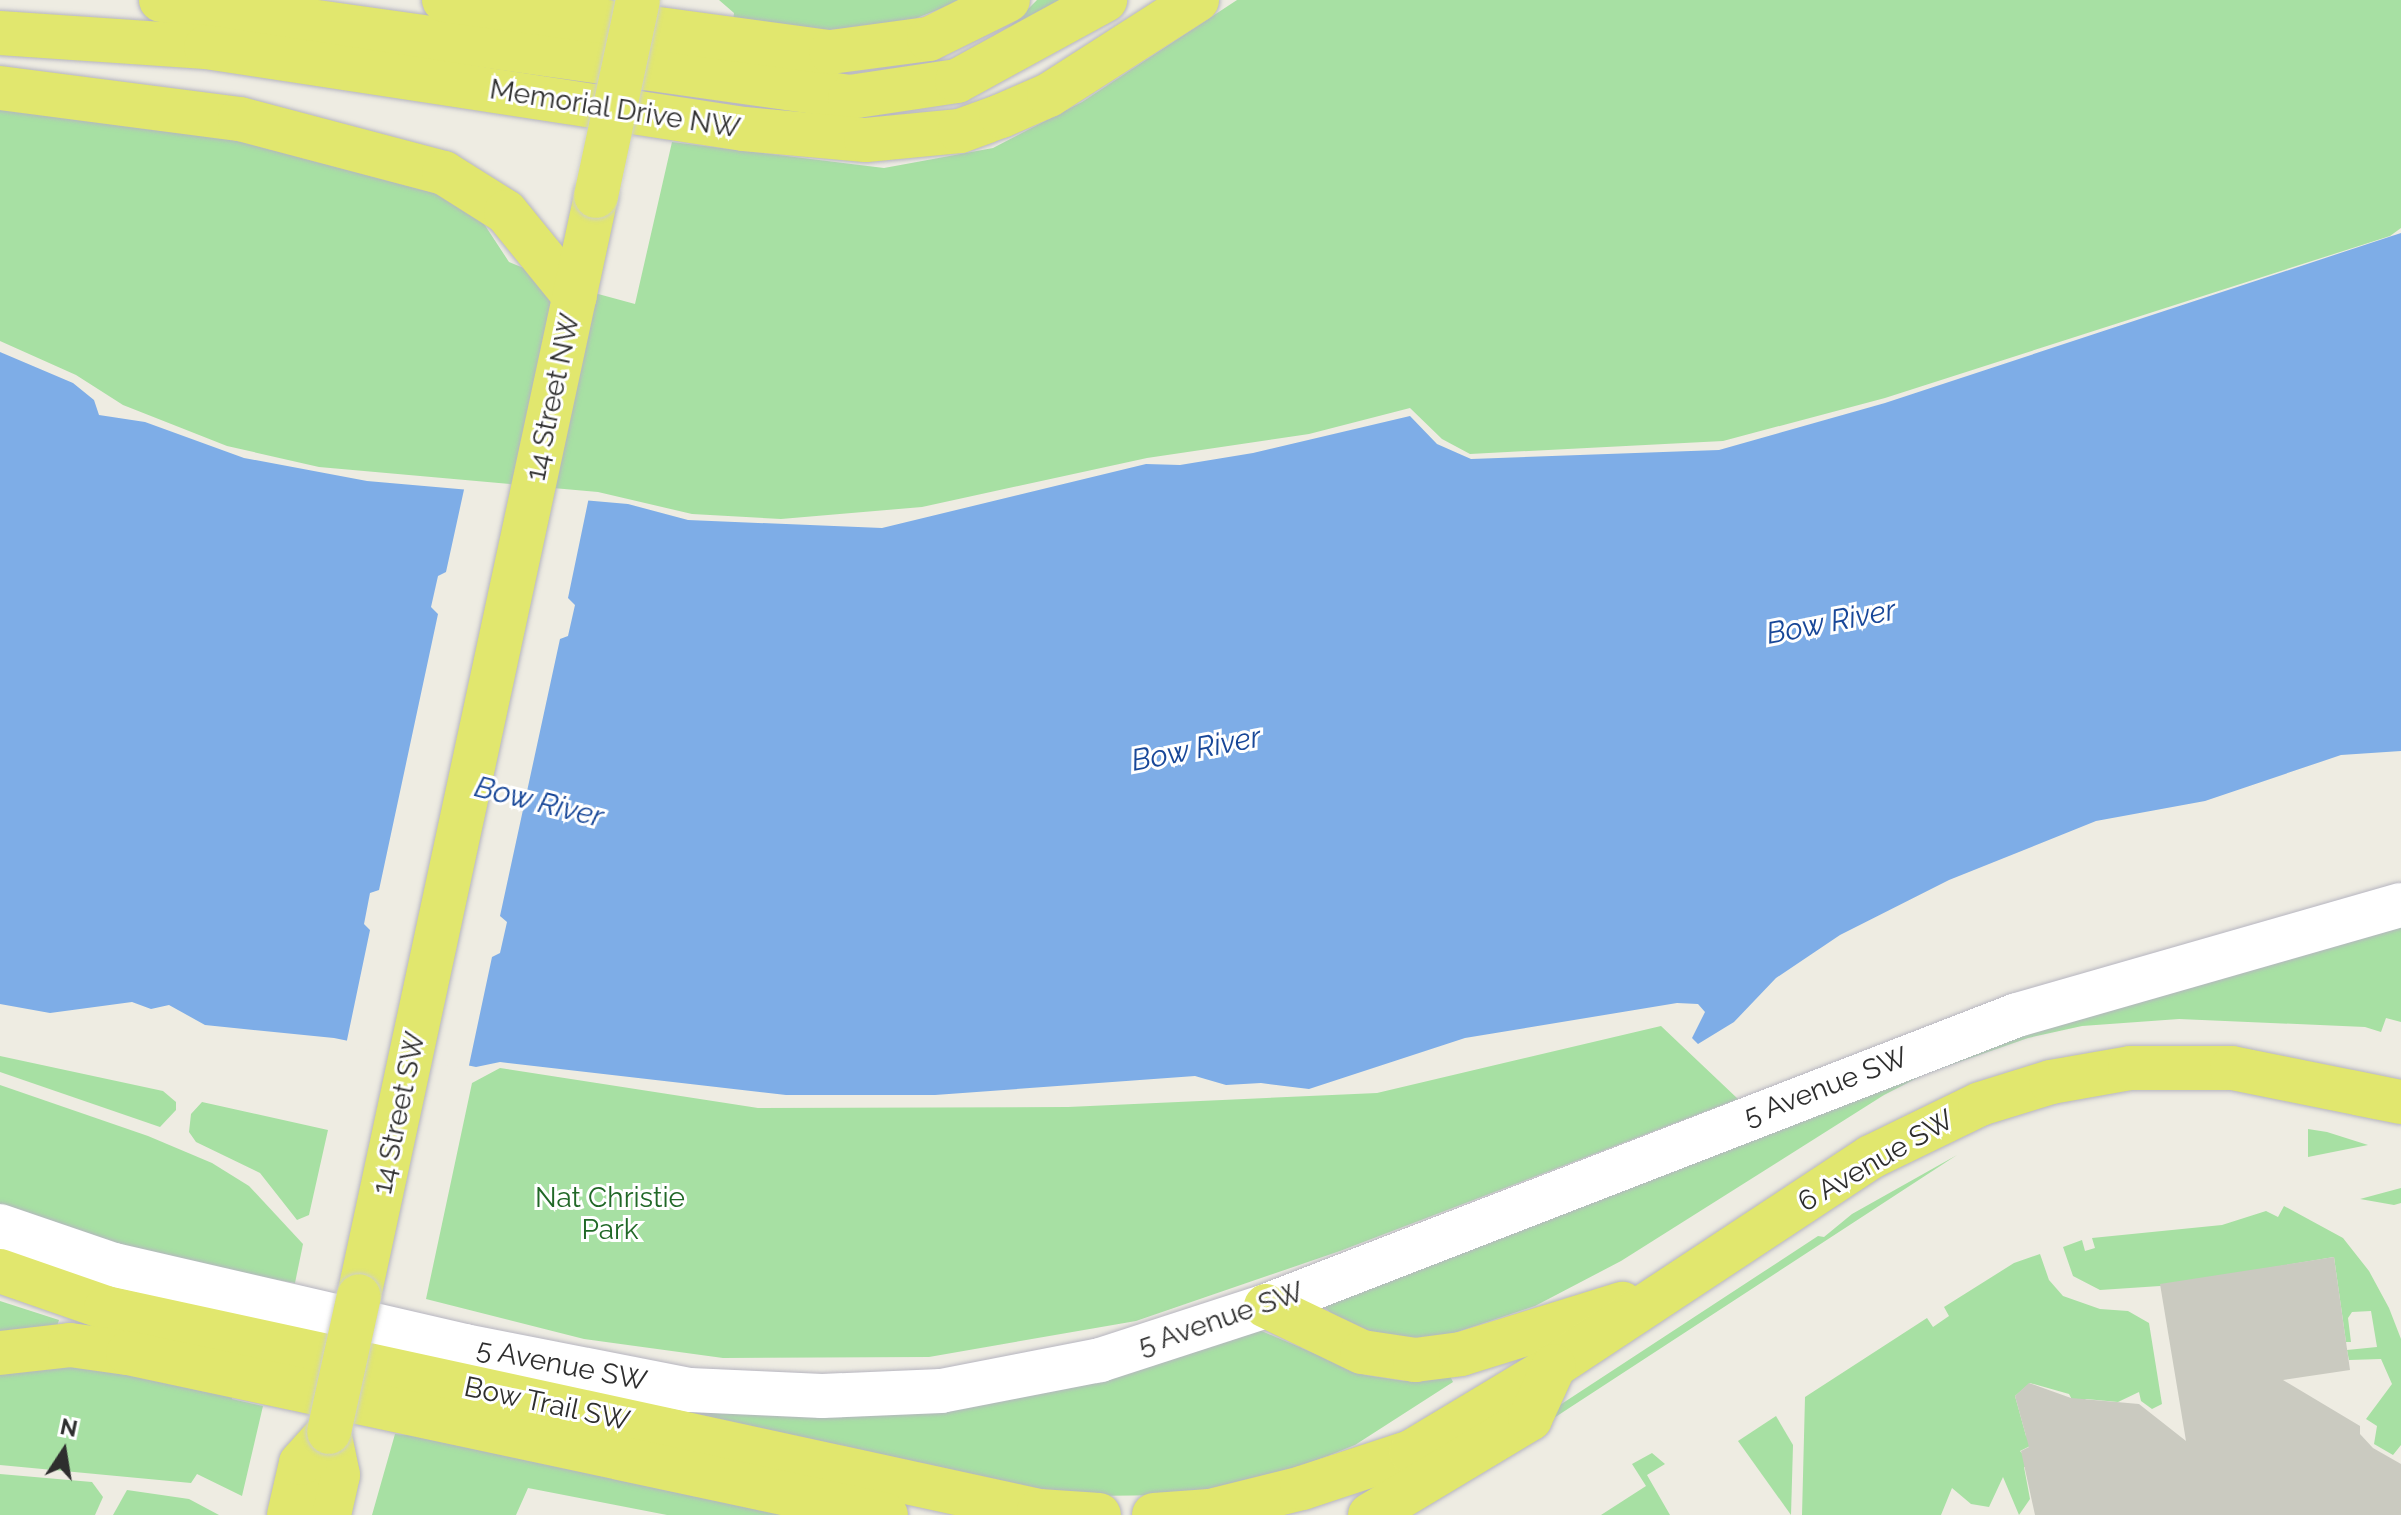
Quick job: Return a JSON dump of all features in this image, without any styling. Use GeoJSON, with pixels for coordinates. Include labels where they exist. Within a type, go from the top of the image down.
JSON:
{"type":"FeatureCollection","features":[{"type":"Feature","properties":{"kind":"main road","name":"Memorial Drive NW"},"geometry":{"type":"LineString","coordinates":[[161,0],[850,97],[957,81],[1105,0]]}},
{"type":"Feature","properties":{"kind":"main road"},"geometry":{"type":"LineString","coordinates":[[444,0],[831,52],[929,39],[1008,0]]}},
{"type":"Feature","properties":{"kind":"main road","name":"14 Street NW"},"geometry":{"type":"LineString","coordinates":[[468,794],[638,0]]}},
{"type":"Feature","properties":{"kind":"main road","name":"Memorial Drive NW"},"geometry":{"type":"LineString","coordinates":[[0,33],[206,47],[744,129],[866,140],[960,131],[1001,116],[1049,95],[1197,0]]}},
{"type":"Feature","properties":{"kind":"main road"},"geometry":{"type":"LineString","coordinates":[[0,88],[240,119],[444,173],[506,212],[575,297]]}},
{"type":"Feature","properties":{"kind":"main road","name":"14 Street SW"},"geometry":{"type":"LineString","coordinates":[[298,1514],[301,1463],[329,1432],[468,794]]}},
{"type":"Feature","properties":{"kind":"main road","name":"6 Avenue SW"},"geometry":{"type":"LineString","coordinates":[[1411,1452],[1554,1366],[1920,1130],[2051,1082],[2130,1068],[2232,1068],[2312,1080],[2401,1102]]}},
{"type":"Feature","properties":{"kind":"main road","name":"Bow Trail SW"},"geometry":{"type":"LineString","coordinates":[[0,1271],[106,1308],[1039,1511],[1099,1515]]}},
{"type":"Feature","properties":{"kind":"main road"},"geometry":{"type":"LineString","coordinates":[[1266,1306],[1362,1352],[1415,1360],[1461,1354],[1670,1289]]}},
{"type":"Feature","properties":{"kind":"main road"},"geometry":{"type":"LineString","coordinates":[[0,1353],[70,1345],[128,1353],[886,1515]]}},
{"type":"Feature","properties":{"kind":"main road"},"geometry":{"type":"LineString","coordinates":[[1370,1515],[1530,1419],[1554,1366]]}},
{"type":"Feature","properties":{"kind":"main road"},"geometry":{"type":"LineString","coordinates":[[1154,1515],[1210,1511],[1272,1496],[1411,1452]]}},
{"type":"Feature","properties":{"kind":"main road"},"geometry":{"type":"LineString","coordinates":[[1313,1515],[1392,1477],[1411,1452]]}},
{"type":"Feature","properties":{"kind":"street","name":"5 Avenue SW"},"geometry":{"type":"LineString","coordinates":[[0,1226],[114,1265],[465,1346],[690,1390],[822,1396],[941,1391],[1100,1360],[1266,1306],[2017,1015],[2401,905]]}},
{"type":"Feature","properties":{"kind":"green space"},"geometry":{"type":"Polygon","coordinates":[[[719,0],[962,0],[902,24],[816,31],[733,21],[734,13],[719,0]]]}},
{"type":"Feature","properties":{"kind":"green space"},"geometry":{"type":"Polygon","coordinates":[[[1037,0],[1060,0],[1007,29],[1024,13],[1037,0]]]}},
{"type":"Feature","properties":{"kind":"green space"},"geometry":{"type":"Polygon","coordinates":[[[1237,0],[2401,0],[2401,228],[2390,236],[1885,398],[1723,441],[1470,454],[1442,439],[1410,408],[1309,434],[1147,458],[922,507],[781,519],[692,514],[598,492],[319,467],[227,446],[123,405],[76,375],[0,341],[0,104],[248,141],[355,164],[473,207],[509,262],[565,285],[635,304],[672,142],[884,168],[993,148],[1082,102],[1237,0]]]}},
{"type":"Feature","properties":{"kind":"green space"},"geometry":{"type":"Polygon","coordinates":[[[2401,918],[2401,1022],[2386,1018],[2381,1032],[2365,1027],[2179,1019],[2082,1026],[2028,1038],[1925,1074],[1884,1095],[1621,1261],[1535,1306],[1439,1338],[1390,1340],[1334,1316],[1320,1303],[1874,1081],[2401,918]]]}},
{"type":"Feature","properties":{"kind":"green space","name":"Nat Christie Park"},"geometry":{"type":"Polygon","coordinates":[[[1661,1026],[1738,1099],[1340,1251],[1136,1321],[929,1357],[723,1358],[584,1339],[426,1299],[472,1083],[500,1068],[758,1108],[1068,1107],[1377,1093],[1661,1026]]]}},
{"type":"Feature","properties":{"kind":"green space"},"geometry":{"type":"Polygon","coordinates":[[[0,1056],[163,1091],[176,1102],[176,1110],[160,1127],[0,1072],[0,1056]]]}},
{"type":"Feature","properties":{"kind":"green space"},"geometry":{"type":"Polygon","coordinates":[[[0,1085],[148,1136],[212,1163],[249,1186],[303,1244],[295,1283],[197,1266],[0,1215],[0,1085]]]}},
{"type":"Feature","properties":{"kind":"green space"},"geometry":{"type":"Polygon","coordinates":[[[202,1102],[328,1130],[309,1215],[297,1220],[260,1173],[196,1142],[189,1132],[191,1114],[202,1102]]]}},
{"type":"Feature","properties":{"kind":"green space"},"geometry":{"type":"Polygon","coordinates":[[[2308,1129],[2327,1132],[2368,1145],[2308,1157],[2308,1129]]]}},
{"type":"Feature","properties":{"kind":"green space"},"geometry":{"type":"Polygon","coordinates":[[[1957,1155],[1405,1515],[1392,1515],[1818,1236],[1824,1237],[1852,1214],[1957,1155]]]}},
{"type":"Feature","properties":{"kind":"green space"},"geometry":{"type":"Polygon","coordinates":[[[2401,1188],[2401,1203],[2394,1205],[2360,1199],[2401,1188]]]}},
{"type":"Feature","properties":{"kind":"green space"},"geometry":{"type":"Polygon","coordinates":[[[2284,1206],[2343,1238],[2369,1271],[2389,1308],[2401,1339],[2401,1445],[2393,1455],[2374,1444],[2377,1426],[2366,1419],[2392,1384],[2381,1359],[2349,1360],[2347,1350],[2377,1347],[2371,1311],[2352,1312],[2348,1318],[2351,1342],[2346,1342],[2334,1257],[2160,1286],[2100,1290],[2073,1276],[2063,1247],[2082,1240],[2085,1251],[2095,1248],[2092,1238],[2222,1225],[2266,1211],[2278,1217],[2284,1206]]]}},
{"type":"Feature","properties":{"kind":"green space"},"geometry":{"type":"Polygon","coordinates":[[[2040,1254],[2049,1280],[2063,1296],[2100,1309],[2128,1311],[2149,1323],[2162,1404],[2152,1409],[2141,1401],[2139,1392],[2118,1402],[2086,1399],[2076,1407],[2069,1394],[2030,1383],[2015,1396],[2026,1436],[2040,1441],[2020,1451],[2033,1466],[2024,1467],[2030,1499],[2019,1515],[2003,1477],[1989,1507],[1971,1504],[1952,1488],[1941,1515],[1802,1515],[1805,1397],[1927,1318],[1933,1327],[1949,1316],[1944,1307],[2014,1263],[2040,1254]]]}},
{"type":"Feature","properties":{"kind":"green space"},"geometry":{"type":"Polygon","coordinates":[[[0,1301],[59,1320],[57,1326],[0,1332],[0,1301]]]}},
{"type":"Feature","properties":{"kind":"green space"},"geometry":{"type":"Polygon","coordinates":[[[1257,1329],[1365,1375],[1404,1381],[1450,1376],[1453,1382],[1355,1445],[1271,1477],[1179,1495],[1087,1496],[1042,1490],[693,1417],[692,1408],[717,1401],[1257,1329]]]}},
{"type":"Feature","properties":{"kind":"green space"},"geometry":{"type":"Polygon","coordinates":[[[57,1363],[233,1391],[232,1399],[263,1406],[242,1496],[197,1474],[191,1483],[0,1465],[0,1371],[57,1363]]]}},
{"type":"Feature","properties":{"kind":"green space"},"geometry":{"type":"Polygon","coordinates":[[[1776,1416],[1793,1445],[1791,1515],[1738,1441],[1776,1416]]]}},
{"type":"Feature","properties":{"kind":"green space"},"geometry":{"type":"Polygon","coordinates":[[[395,1434],[434,1437],[823,1515],[667,1515],[528,1488],[516,1515],[372,1515],[395,1434]]]}},
{"type":"Feature","properties":{"kind":"green space"},"geometry":{"type":"Polygon","coordinates":[[[1652,1453],[1665,1464],[1647,1475],[1670,1515],[1601,1515],[1646,1486],[1632,1464],[1652,1453]]]}},
{"type":"Feature","properties":{"kind":"green space"},"geometry":{"type":"Polygon","coordinates":[[[0,1474],[92,1482],[103,1497],[95,1515],[0,1515],[0,1474]]]}},
{"type":"Feature","properties":{"kind":"green space"},"geometry":{"type":"Polygon","coordinates":[[[127,1490],[189,1499],[219,1515],[113,1515],[127,1490]]]}},
{"type":"Feature","properties":{"kind":"water","name":"Bow River"},"geometry":{"type":"Polygon","coordinates":[[[2401,233],[2401,751],[2341,755],[2205,801],[2096,821],[1949,880],[1840,935],[1776,978],[1734,1022],[1698,1044],[1692,1038],[1705,1012],[1698,1004],[1677,1003],[1465,1038],[1309,1089],[1261,1083],[1226,1085],[1195,1076],[935,1095],[786,1095],[500,1062],[476,1067],[334,1038],[205,1025],[169,1005],[151,1009],[132,1002],[50,1013],[0,1004],[0,352],[73,383],[94,400],[99,415],[145,422],[244,458],[367,481],[628,504],[688,520],[882,528],[1146,464],[1180,465],[1253,453],[1410,416],[1437,444],[1471,459],[1719,450],[1885,403],[2401,233]]]}},
{"type":"Feature","properties":{"kind":"pier"},"geometry":{"type":"Polygon","coordinates":[[[465,485],[589,497],[568,598],[575,605],[568,636],[560,639],[500,916],[507,922],[500,953],[492,957],[468,1070],[346,1045],[370,930],[364,924],[370,893],[379,890],[438,614],[431,607],[438,576],[446,572],[465,485]]]}},
{"type":"Feature","properties":{"kind":"building"},"geometry":{"type":"Polygon","coordinates":[[[2334,1257],[2350,1370],[2283,1380],[2360,1426],[2360,1434],[2373,1448],[2401,1464],[2401,1515],[2035,1515],[2021,1451],[2029,1447],[2015,1396],[2029,1383],[2071,1398],[2139,1404],[2186,1441],[2160,1284],[2334,1257]]]}}]}
